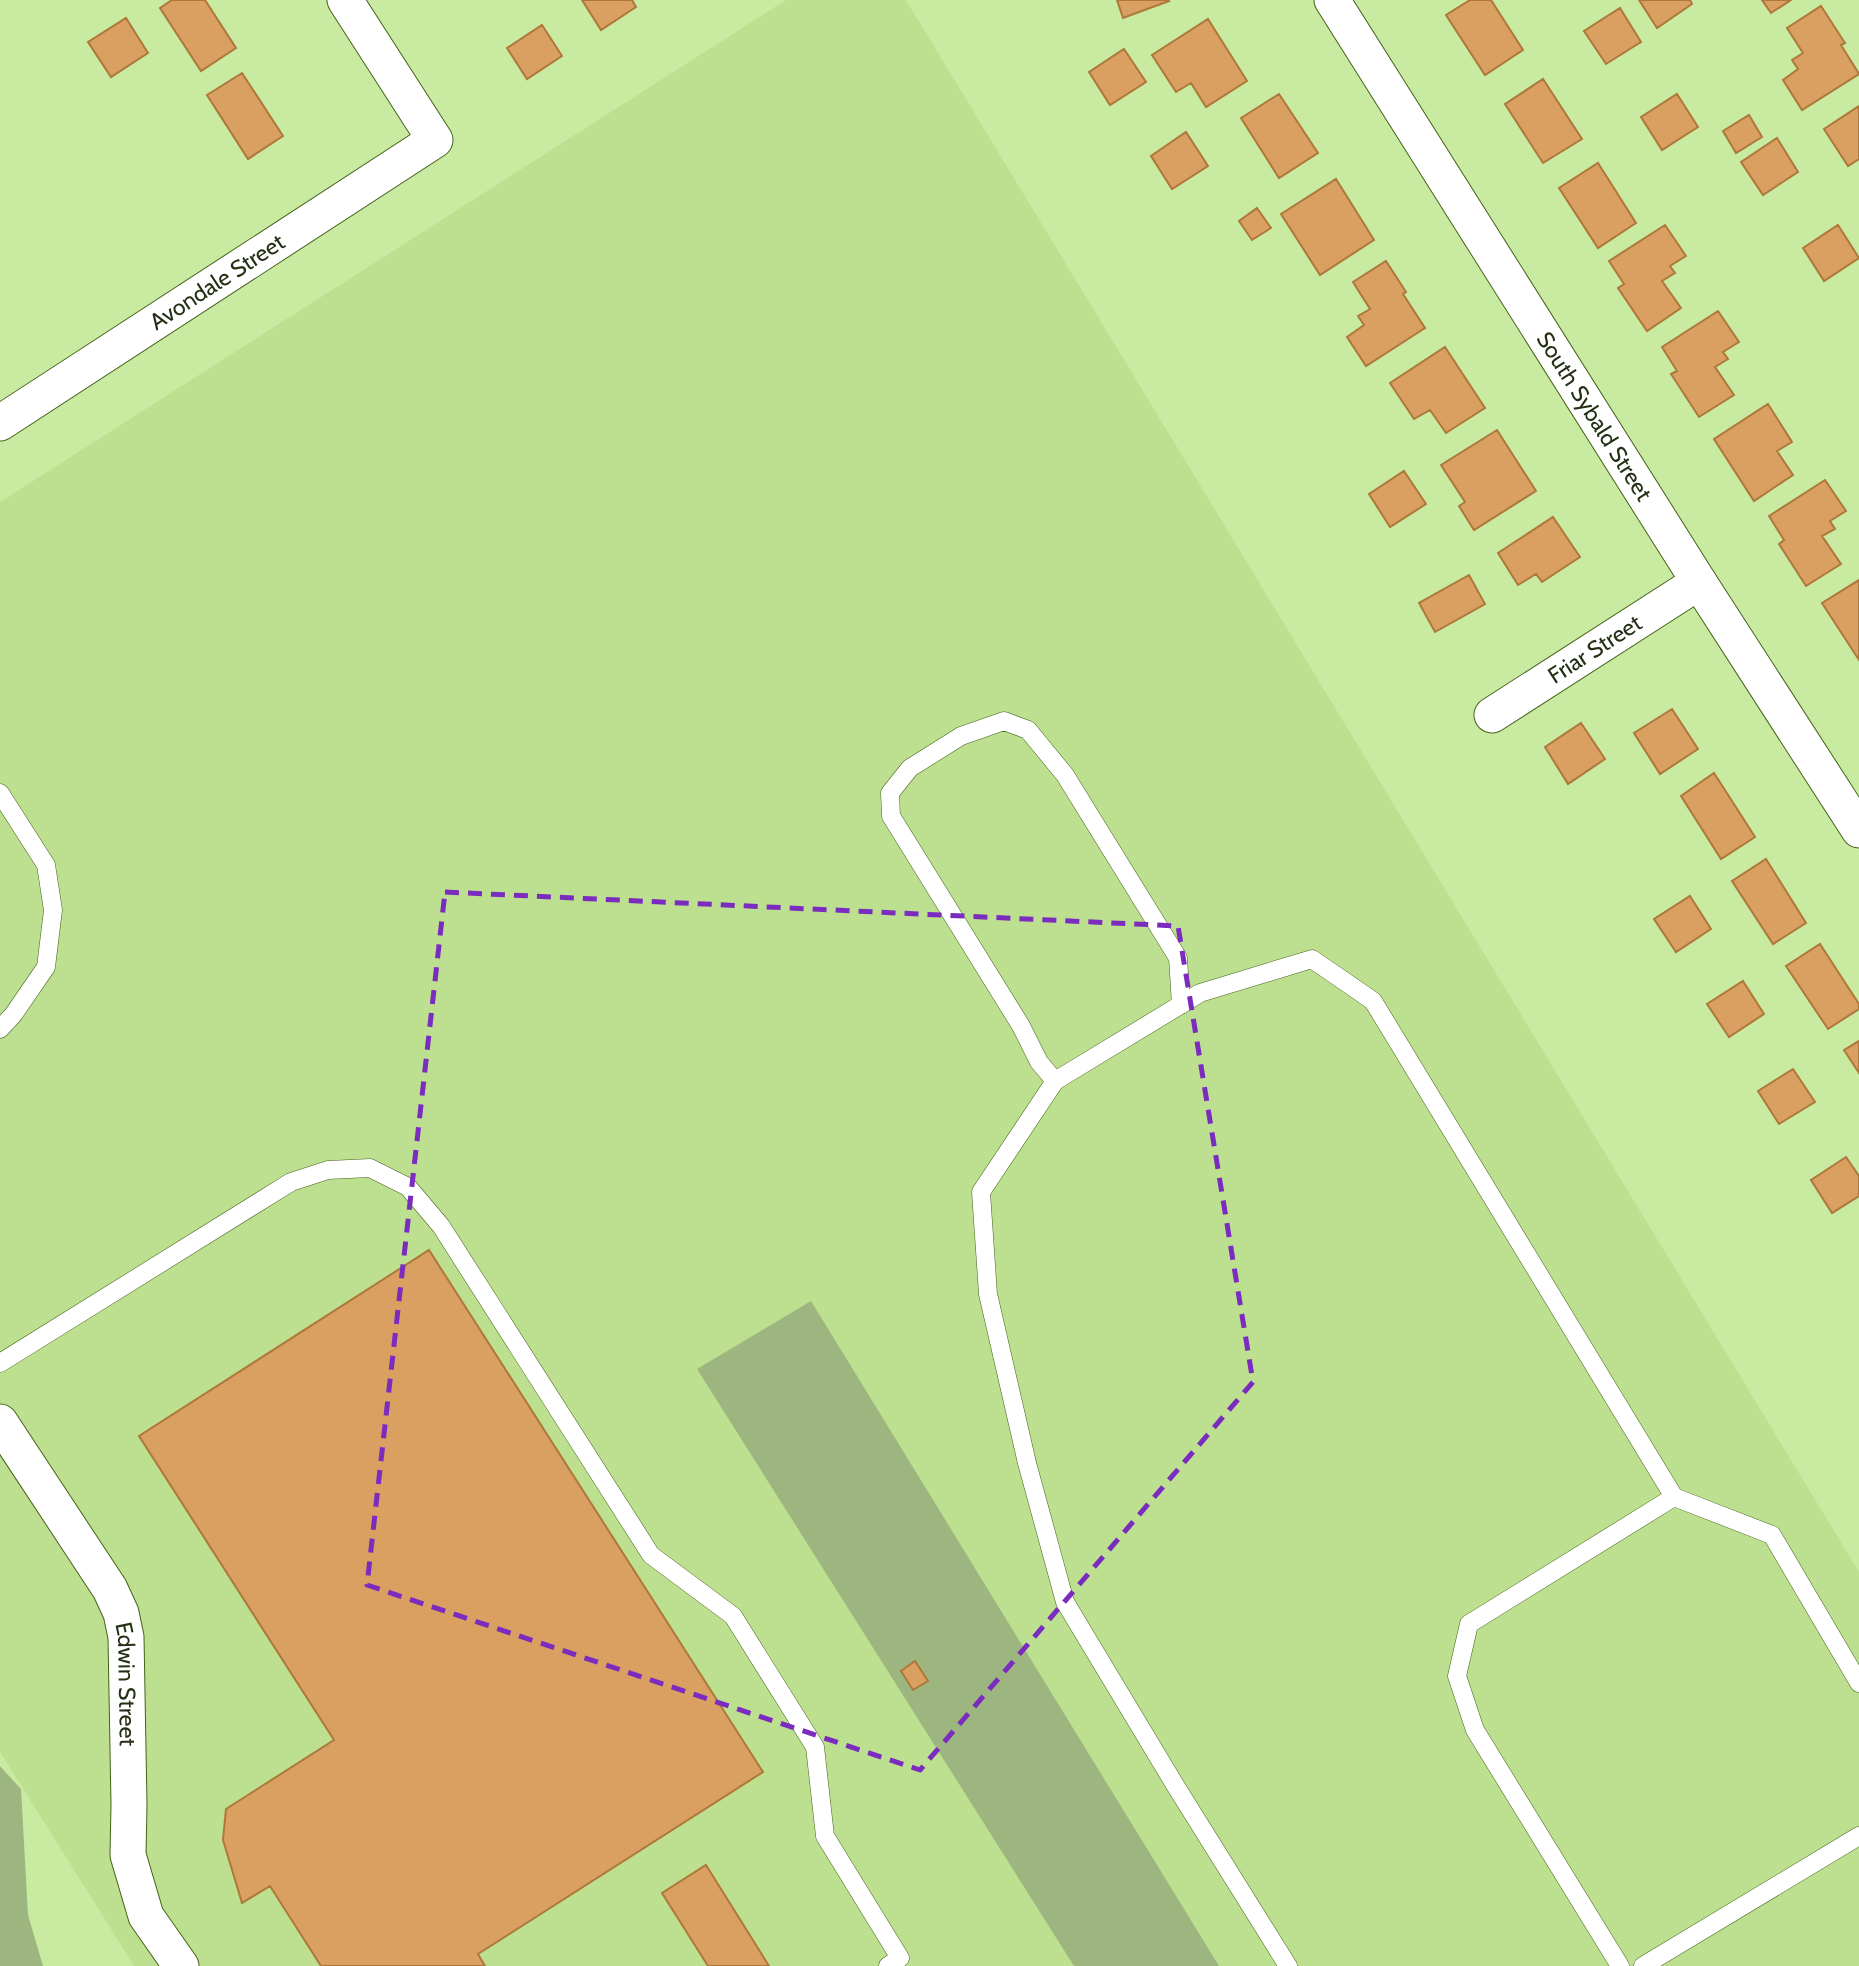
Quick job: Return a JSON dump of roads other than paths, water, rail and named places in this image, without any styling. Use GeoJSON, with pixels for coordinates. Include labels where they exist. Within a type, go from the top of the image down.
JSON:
{"type":"FeatureCollection","features":[{"type":"Feature","properties":{"kind":"street","name":"Avondale Street"},"geometry":{"type":"LineString","coordinates":[[0,423],[435,140],[345,0]]}},
{"type":"Feature","properties":{"kind":"street","name":"South Sybald Street"},"geometry":{"type":"LineString","coordinates":[[1332,0],[1699,582],[1859,830]]}},
{"type":"Feature","properties":{"kind":"street","name":"Friar Street"},"geometry":{"type":"LineString","coordinates":[[1492,715],[1699,582]]}},
{"type":"Feature","properties":{"kind":"street","name":"Edwin Street"},"geometry":{"type":"LineString","coordinates":[[0,1422],[110,1589],[121,1614],[126,1637],[128,1855],[146,1916],[181,1966]]}},
{"type":"Feature","properties":{"kind":"lane"},"geometry":{"type":"LineString","coordinates":[[1055,1081],[1039,1062],[1021,1026],[891,816],[890,793],[910,768],[961,736],[1004,721],[1028,730],[1065,775],[1178,958],[1181,1005]]}},
{"type":"Feature","properties":{"kind":"lane"},"geometry":{"type":"LineString","coordinates":[[0,793],[46,865],[53,910],[46,967],[0,1029]]}},
{"type":"Feature","properties":{"kind":"lane"},"geometry":{"type":"LineString","coordinates":[[1289,1966],[1175,1786],[1065,1602],[1030,1476],[988,1294],[981,1192],[1055,1081],[1200,993],[1312,959],[1373,1001],[1674,1497],[1772,1535],[1859,1683]]}},
{"type":"Feature","properties":{"kind":"lane"},"geometry":{"type":"LineString","coordinates":[[0,1363],[291,1182],[328,1170],[370,1168],[408,1187],[441,1226],[651,1555],[733,1616],[815,1747],[825,1836],[900,1958],[888,1966]]}},
{"type":"Feature","properties":{"kind":"lane"},"geometry":{"type":"LineString","coordinates":[[1620,1966],[1475,1730],[1457,1676],[1469,1624],[1674,1497]]}},
{"type":"Feature","properties":{"kind":"lane"},"geometry":{"type":"LineString","coordinates":[[1643,1966],[1859,1836]]}}]}
